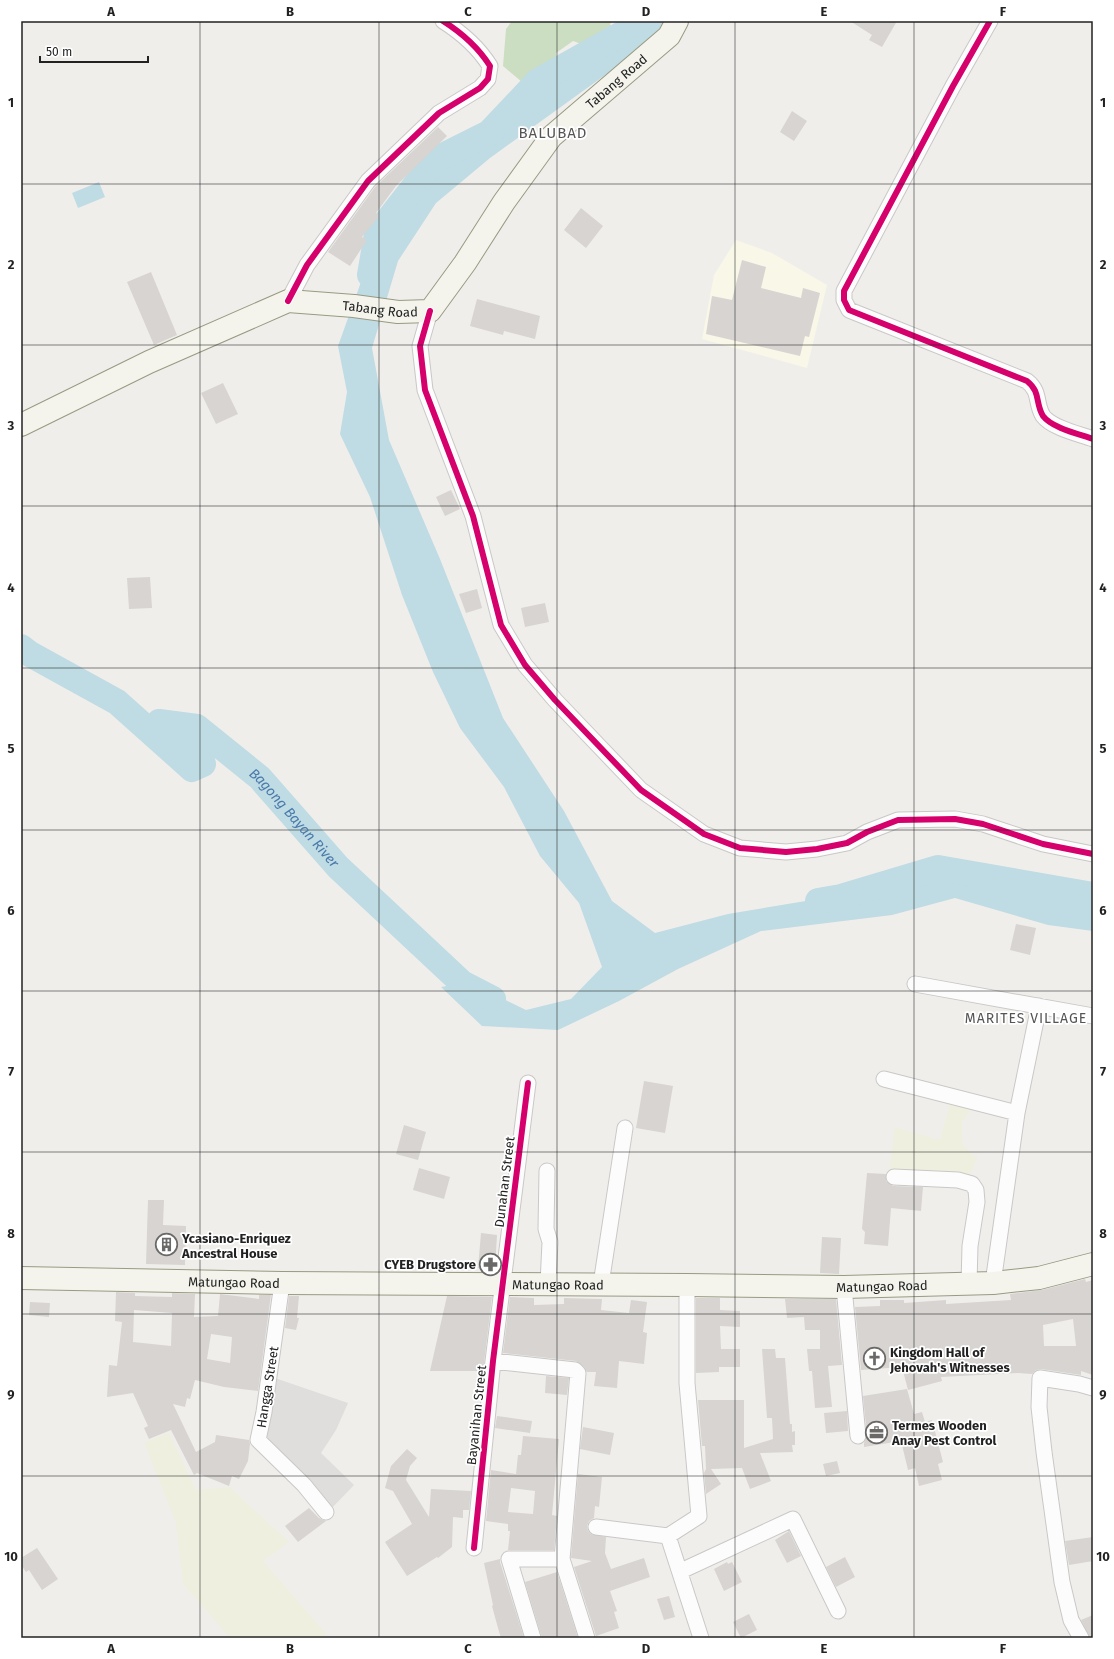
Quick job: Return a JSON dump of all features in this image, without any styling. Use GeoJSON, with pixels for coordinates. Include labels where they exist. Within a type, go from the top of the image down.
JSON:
{"type":"FeatureCollection","features":[{"type":"Feature","properties":{"kind":"main road","name":"Tabang Road"},"geometry":{"type":"LineString","coordinates":[[21,424],[149,362],[288,301],[354,306],[398,312],[430,311],[504,202],[551,137],[669,36],[677,21]]}},
{"type":"Feature","properties":{"kind":"main road","name":"Matungao Road"},"geometry":{"type":"LineString","coordinates":[[21,1278],[282,1283],[601,1284],[844,1287],[992,1283],[1039,1278],[1093,1264]]}},
{"type":"Feature","properties":{"kind":"street"},"geometry":{"type":"LineString","coordinates":[[288,301],[307,265],[368,181],[439,113],[480,88],[488,79],[490,66],[481,51],[443,21]]}},
{"type":"Feature","properties":{"kind":"street"},"geometry":{"type":"LineString","coordinates":[[990,21],[953,86],[844,292],[844,300],[849,310],[1027,381],[1034,386],[1043,416],[1050,423],[1093,439]]}},
{"type":"Feature","properties":{"kind":"street"},"geometry":{"type":"LineString","coordinates":[[430,311],[420,346],[425,390],[473,516],[501,625],[525,664],[555,700],[641,790],[704,834],[740,848],[786,852],[817,849],[847,843],[866,832],[898,820],[955,820],[983,824],[1043,844],[1093,854]]}},
{"type":"Feature","properties":{"kind":"street"},"geometry":{"type":"LineString","coordinates":[[914,984],[1093,1016]]}},
{"type":"Feature","properties":{"kind":"street"},"geometry":{"type":"LineString","coordinates":[[992,1283],[1017,1113],[1039,1006]]}},
{"type":"Feature","properties":{"kind":"street"},"geometry":{"type":"LineString","coordinates":[[884,1079],[1017,1113]]}},
{"type":"Feature","properties":{"kind":"street","name":"Dunahan Street"},"geometry":{"type":"LineString","coordinates":[[502,1284],[528,1083]]}},
{"type":"Feature","properties":{"kind":"street"},"geometry":{"type":"LineString","coordinates":[[601,1284],[625,1128]]}},
{"type":"Feature","properties":{"kind":"street"},"geometry":{"type":"LineString","coordinates":[[546,1170],[546,1228],[550,1242],[548,1284]]}},
{"type":"Feature","properties":{"kind":"street"},"geometry":{"type":"LineString","coordinates":[[894,1177],[958,1180],[972,1184],[976,1190],[977,1202],[970,1246],[969,1284]]}},
{"type":"Feature","properties":{"kind":"street","name":"Hangga Street"},"geometry":{"type":"LineString","coordinates":[[282,1283],[264,1412],[258,1440],[304,1485],[326,1512]]}},
{"type":"Feature","properties":{"kind":"street","name":"Bayanihan Street"},"geometry":{"type":"LineString","coordinates":[[474,1548],[502,1284]]}},
{"type":"Feature","properties":{"kind":"street"},"geometry":{"type":"LineString","coordinates":[[596,1527],[668,1536],[699,1516],[687,1383],[687,1285]]}},
{"type":"Feature","properties":{"kind":"street"},"geometry":{"type":"LineString","coordinates":[[844,1287],[858,1436]]}},
{"type":"Feature","properties":{"kind":"street"},"geometry":{"type":"LineString","coordinates":[[493,1361],[575,1370],[578,1373],[562,1559],[587,1638]]}},
{"type":"Feature","properties":{"kind":"street"},"geometry":{"type":"LineString","coordinates":[[1081,1638],[1071,1620],[1062,1582],[1039,1407],[1040,1378],[1079,1384],[1093,1388]]}},
{"type":"Feature","properties":{"kind":"street"},"geometry":{"type":"LineString","coordinates":[[681,1571],[793,1520],[838,1611]]}},
{"type":"Feature","properties":{"kind":"street"},"geometry":{"type":"LineString","coordinates":[[668,1536],[681,1571],[701,1638]]}},
{"type":"Feature","properties":{"kind":"street"},"geometry":{"type":"LineString","coordinates":[[533,1638],[509,1559],[562,1559]]}},
{"type":"Feature","properties":{"kind":"shaded area"},"geometry":{"type":"Polygon","coordinates":[[[736,240],[772,253],[827,285],[807,368],[702,339],[714,275],[736,240]]]}},
{"type":"Feature","properties":{"kind":"shaded area"},"geometry":{"type":"Polygon","coordinates":[[[272,1377],[348,1403],[336,1430],[321,1453],[354,1485],[329,1511],[260,1440],[272,1377]]]}},
{"type":"Feature","properties":{"kind":"green space"},"geometry":{"type":"Polygon","coordinates":[[[512,21],[612,21],[610,24],[614,33],[607,37],[601,32],[584,45],[573,41],[556,53],[557,64],[522,82],[503,66],[506,29],[512,21]]]}},
{"type":"Feature","properties":{"kind":"green space"},"geometry":{"type":"Polygon","coordinates":[[[951,1099],[975,1104],[962,1123],[962,1144],[977,1158],[970,1176],[889,1172],[895,1127],[940,1140],[951,1099]]]}},
{"type":"Feature","properties":{"kind":"green space"},"geometry":{"type":"Polygon","coordinates":[[[169,1433],[196,1490],[230,1487],[289,1542],[263,1561],[330,1638],[230,1638],[183,1584],[176,1523],[144,1443],[169,1433]]]}},
{"type":"Feature","properties":{"kind":"water"},"geometry":{"type":"Polygon","coordinates":[[[626,21],[671,21],[669,29],[490,158],[436,203],[398,261],[372,348],[389,440],[440,559],[503,718],[564,811],[612,901],[655,933],[728,914],[866,891],[965,868],[1023,890],[1093,894],[1093,931],[1048,925],[955,898],[892,915],[761,931],[678,969],[619,1001],[558,1030],[482,1026],[441,987],[469,982],[526,1010],[571,999],[602,967],[579,903],[540,856],[504,787],[460,728],[433,672],[402,595],[370,497],[340,434],[347,392],[338,346],[388,207],[462,138],[564,74],[626,21]]]}},
{"type":"Feature","properties":{"kind":"water"},"geometry":{"type":"Polygon","coordinates":[[[99,182],[105,197],[78,208],[72,193],[99,182]]]}},
{"type":"Feature","properties":{"kind":"building"},"geometry":{"type":"Polygon","coordinates":[[[850,21],[897,21],[882,47],[869,40],[872,35],[850,21]]]}},
{"type":"Feature","properties":{"kind":"building"},"geometry":{"type":"Polygon","coordinates":[[[792,111],[807,121],[794,141],[780,132],[792,111]]]}},
{"type":"Feature","properties":{"kind":"building"},"geometry":{"type":"Polygon","coordinates":[[[438,127],[447,136],[396,186],[376,213],[380,215],[362,237],[367,240],[350,266],[328,252],[375,187],[438,127]]]}},
{"type":"Feature","properties":{"kind":"building"},"geometry":{"type":"Polygon","coordinates":[[[581,208],[603,226],[586,248],[564,230],[581,208]]]}},
{"type":"Feature","properties":{"kind":"building"},"geometry":{"type":"Polygon","coordinates":[[[742,260],[766,267],[761,288],[801,298],[803,288],[820,293],[809,337],[805,336],[800,356],[706,334],[712,296],[732,300],[742,260]]]}},
{"type":"Feature","properties":{"kind":"building"},"geometry":{"type":"Polygon","coordinates":[[[151,272],[177,335],[154,345],[127,282],[151,272]]]}},
{"type":"Feature","properties":{"kind":"building"},"geometry":{"type":"Polygon","coordinates":[[[477,299],[540,316],[535,339],[504,331],[503,335],[470,326],[477,299]]]}},
{"type":"Feature","properties":{"kind":"building"},"geometry":{"type":"Polygon","coordinates":[[[223,383],[238,414],[216,424],[201,393],[223,383]]]}},
{"type":"Feature","properties":{"kind":"building"},"geometry":{"type":"Polygon","coordinates":[[[451,490],[460,509],[445,516],[436,497],[451,490]]]}},
{"type":"Feature","properties":{"kind":"building"},"geometry":{"type":"Polygon","coordinates":[[[150,577],[152,608],[129,609],[127,578],[150,577]]]}},
{"type":"Feature","properties":{"kind":"building"},"geometry":{"type":"Polygon","coordinates":[[[477,589],[482,608],[466,613],[459,594],[477,589]]]}},
{"type":"Feature","properties":{"kind":"building"},"geometry":{"type":"Polygon","coordinates":[[[545,603],[549,622],[525,627],[521,608],[545,603]]]}},
{"type":"Feature","properties":{"kind":"building"},"geometry":{"type":"Polygon","coordinates":[[[1016,924],[1036,928],[1030,955],[1010,950],[1016,924]]]}},
{"type":"Feature","properties":{"kind":"building"},"geometry":{"type":"Polygon","coordinates":[[[644,1081],[673,1086],[665,1133],[636,1128],[644,1081]]]}},
{"type":"Feature","properties":{"kind":"building"},"geometry":{"type":"Polygon","coordinates":[[[404,1125],[426,1132],[418,1160],[396,1154],[404,1125]]]}},
{"type":"Feature","properties":{"kind":"building"},"geometry":{"type":"Polygon","coordinates":[[[419,1168],[450,1177],[444,1199],[413,1190],[419,1168]]]}},
{"type":"Feature","properties":{"kind":"building"},"geometry":{"type":"Polygon","coordinates":[[[867,1173],[886,1174],[886,1181],[893,1186],[923,1187],[921,1211],[891,1208],[888,1246],[864,1244],[865,1232],[862,1229],[867,1173]]]}},
{"type":"Feature","properties":{"kind":"building","name":"Ycasiano-Enriquez Ancestral House"},"geometry":{"type":"Polygon","coordinates":[[[148,1200],[164,1200],[163,1225],[186,1226],[185,1265],[146,1264],[148,1200]]]}},
{"type":"Feature","properties":{"kind":"building"},"geometry":{"type":"Polygon","coordinates":[[[481,1233],[497,1235],[495,1269],[478,1268],[481,1233]]]}},
{"type":"Feature","properties":{"kind":"building"},"geometry":{"type":"Polygon","coordinates":[[[822,1237],[841,1238],[839,1274],[820,1273],[822,1237]]]}},
{"type":"Feature","properties":{"kind":"building"},"geometry":{"type":"Polygon","coordinates":[[[1085,1279],[1086,1282],[1093,1280],[1093,1375],[1081,1371],[1081,1375],[1041,1369],[1036,1370],[1032,1374],[1018,1373],[941,1377],[942,1381],[908,1390],[902,1367],[861,1370],[855,1307],[880,1306],[880,1300],[904,1300],[904,1303],[946,1300],[946,1304],[1011,1300],[1010,1294],[1042,1290],[1085,1279]],[[1073,1319],[1043,1325],[1044,1346],[1076,1346],[1073,1319]]]}},
{"type":"Feature","properties":{"kind":"building"},"geometry":{"type":"Polygon","coordinates":[[[116,1292],[135,1293],[135,1296],[172,1297],[172,1293],[195,1294],[194,1317],[218,1316],[220,1294],[259,1299],[259,1295],[271,1295],[258,1391],[224,1387],[195,1380],[190,1399],[187,1398],[185,1407],[173,1404],[196,1452],[215,1442],[216,1435],[249,1440],[248,1461],[239,1479],[232,1476],[229,1486],[197,1473],[194,1475],[171,1430],[149,1439],[144,1428],[148,1426],[133,1393],[107,1397],[109,1365],[117,1366],[122,1322],[115,1321],[116,1292]],[[134,1310],[133,1342],[171,1346],[172,1313],[134,1310]],[[211,1334],[207,1359],[230,1363],[232,1337],[211,1334]]]}},
{"type":"Feature","properties":{"kind":"building"},"geometry":{"type":"Polygon","coordinates":[[[289,1296],[299,1296],[297,1318],[299,1318],[296,1330],[285,1328],[289,1296]]]}},
{"type":"Feature","properties":{"kind":"building"},"geometry":{"type":"Polygon","coordinates":[[[447,1296],[492,1297],[483,1371],[430,1371],[447,1296]]]}},
{"type":"Feature","properties":{"kind":"building"},"geometry":{"type":"Polygon","coordinates":[[[510,1297],[534,1298],[534,1305],[564,1304],[564,1298],[602,1299],[601,1310],[629,1313],[631,1300],[647,1302],[643,1332],[647,1333],[644,1364],[619,1361],[617,1388],[594,1386],[596,1372],[587,1372],[584,1367],[576,1361],[503,1353],[510,1297]]]}},
{"type":"Feature","properties":{"kind":"building"},"geometry":{"type":"Polygon","coordinates":[[[696,1298],[720,1298],[720,1310],[740,1311],[740,1327],[720,1326],[721,1349],[740,1349],[740,1367],[719,1367],[719,1372],[696,1373],[696,1298]]]}},
{"type":"Feature","properties":{"kind":"building"},"geometry":{"type":"Polygon","coordinates":[[[785,1299],[836,1299],[842,1365],[828,1366],[832,1407],[815,1408],[812,1371],[809,1371],[807,1349],[820,1349],[820,1330],[805,1330],[804,1317],[787,1318],[785,1299]]]}},
{"type":"Feature","properties":{"kind":"building"},"geometry":{"type":"Polygon","coordinates":[[[30,1302],[50,1303],[49,1317],[29,1315],[30,1302]]]}},
{"type":"Feature","properties":{"kind":"building"},"geometry":{"type":"Polygon","coordinates":[[[762,1349],[775,1349],[776,1358],[785,1358],[790,1424],[792,1424],[792,1432],[795,1431],[795,1445],[792,1445],[793,1452],[760,1453],[771,1481],[750,1489],[742,1468],[711,1469],[721,1484],[706,1494],[704,1473],[706,1469],[705,1446],[702,1446],[698,1400],[744,1400],[744,1448],[773,1439],[772,1418],[767,1418],[762,1349]]]}},
{"type":"Feature","properties":{"kind":"building"},"geometry":{"type":"Polygon","coordinates":[[[546,1376],[569,1378],[567,1395],[545,1393],[546,1376]]]}},
{"type":"Feature","properties":{"kind":"building"},"geometry":{"type":"Polygon","coordinates":[[[907,1389],[914,1414],[922,1412],[925,1422],[932,1420],[943,1462],[938,1464],[942,1480],[919,1486],[915,1468],[908,1470],[901,1441],[864,1447],[867,1435],[863,1396],[907,1389]]]}},
{"type":"Feature","properties":{"kind":"building"},"geometry":{"type":"Polygon","coordinates":[[[847,1411],[848,1431],[826,1433],[824,1413],[847,1411]]]}},
{"type":"Feature","properties":{"kind":"building"},"geometry":{"type":"Polygon","coordinates":[[[497,1416],[532,1421],[530,1433],[495,1428],[497,1416]]]}},
{"type":"Feature","properties":{"kind":"building"},"geometry":{"type":"Polygon","coordinates":[[[583,1427],[614,1433],[610,1455],[580,1449],[583,1427]]]}},
{"type":"Feature","properties":{"kind":"building"},"geometry":{"type":"Polygon","coordinates":[[[523,1436],[559,1439],[552,1515],[557,1516],[554,1550],[508,1550],[510,1531],[508,1531],[508,1524],[486,1521],[491,1470],[516,1474],[518,1455],[521,1455],[523,1436]],[[511,1488],[508,1512],[533,1514],[535,1491],[511,1488]]]}},
{"type":"Feature","properties":{"kind":"building"},"geometry":{"type":"Polygon","coordinates":[[[407,1449],[417,1458],[410,1466],[406,1480],[429,1517],[431,1489],[471,1491],[469,1510],[463,1510],[463,1518],[453,1517],[452,1547],[438,1558],[437,1557],[407,1576],[385,1542],[412,1524],[393,1491],[385,1488],[391,1466],[407,1449]]]}},
{"type":"Feature","properties":{"kind":"building"},"geometry":{"type":"Polygon","coordinates":[[[837,1461],[840,1473],[826,1476],[823,1464],[837,1461]]]}},
{"type":"Feature","properties":{"kind":"building"},"geometry":{"type":"Polygon","coordinates":[[[578,1474],[602,1477],[599,1507],[595,1506],[594,1518],[589,1521],[587,1526],[588,1531],[591,1534],[606,1537],[605,1553],[611,1569],[644,1558],[650,1577],[610,1591],[617,1611],[614,1612],[619,1628],[596,1636],[574,1567],[592,1561],[571,1558],[578,1474]]]}},
{"type":"Feature","properties":{"kind":"building"},"geometry":{"type":"Polygon","coordinates":[[[309,1508],[319,1518],[326,1521],[298,1542],[285,1526],[309,1508]]]}},
{"type":"Feature","properties":{"kind":"building"},"geometry":{"type":"Polygon","coordinates":[[[789,1531],[801,1556],[787,1563],[775,1540],[789,1531]]]}},
{"type":"Feature","properties":{"kind":"building"},"geometry":{"type":"Polygon","coordinates":[[[1093,1537],[1093,1561],[1069,1565],[1065,1541],[1093,1537]]]}},
{"type":"Feature","properties":{"kind":"building"},"geometry":{"type":"Polygon","coordinates":[[[37,1548],[58,1579],[42,1590],[29,1570],[26,1572],[21,1565],[21,1558],[37,1548]]]}},
{"type":"Feature","properties":{"kind":"building"},"geometry":{"type":"Polygon","coordinates":[[[845,1557],[855,1577],[836,1587],[826,1567],[845,1557]]]}},
{"type":"Feature","properties":{"kind":"building"},"geometry":{"type":"Polygon","coordinates":[[[500,1559],[524,1638],[501,1638],[492,1606],[484,1563],[500,1559]]]}},
{"type":"Feature","properties":{"kind":"building"},"geometry":{"type":"Polygon","coordinates":[[[727,1562],[728,1564],[732,1562],[742,1582],[724,1591],[714,1569],[727,1562]]]}},
{"type":"Feature","properties":{"kind":"building"},"geometry":{"type":"Polygon","coordinates":[[[557,1572],[578,1638],[542,1638],[525,1582],[557,1572]]]}},
{"type":"Feature","properties":{"kind":"building"},"geometry":{"type":"Polygon","coordinates":[[[669,1596],[675,1617],[664,1620],[657,1599],[669,1596]]]}},
{"type":"Feature","properties":{"kind":"building"},"geometry":{"type":"Polygon","coordinates":[[[749,1614],[757,1630],[741,1638],[733,1622],[749,1614]]]}},
{"type":"Feature","properties":{"kind":"building"},"geometry":{"type":"Polygon","coordinates":[[[1093,1615],[1093,1638],[1090,1638],[1081,1620],[1093,1615]]]}},
{"type":"Feature","properties":{"kind":"waterway"},"geometry":{"type":"LineString","coordinates":[[370,275],[377,234],[435,160],[489,133],[538,81],[627,31],[638,21]]}},
{"type":"Feature","properties":{"kind":"waterway","name":"Bagong Bayan River"},"geometry":{"type":"LineString","coordinates":[[21,647],[30,654],[117,702],[192,769],[203,764],[159,722],[197,727],[260,778],[338,867],[462,983],[493,999]]}},
{"type":"Feature","properties":{"kind":"waterway"},"geometry":{"type":"LineString","coordinates":[[818,901],[841,897],[938,868],[1093,895]]}},
{"type":"Feature","properties":{"kind":"cycle path"},"geometry":{"type":"LineString","coordinates":[[288,301],[307,265],[368,181],[439,113],[480,88],[488,79],[490,66],[485,59],[457,30],[443,21]]}},
{"type":"Feature","properties":{"kind":"cycle path"},"geometry":{"type":"LineString","coordinates":[[990,21],[953,86],[844,291],[844,300],[849,310],[1027,381],[1034,389],[1039,407],[1043,416],[1047,420],[1066,430],[1093,439]]}},
{"type":"Feature","properties":{"kind":"cycle path"},"geometry":{"type":"LineString","coordinates":[[430,311],[420,346],[425,390],[473,516],[501,625],[525,665],[555,700],[641,790],[704,834],[740,848],[786,852],[817,849],[847,843],[867,832],[898,820],[955,819],[983,824],[1043,844],[1093,854]]}},
{"type":"Feature","properties":{"kind":"cycle path"},"geometry":{"type":"LineString","coordinates":[[474,1548],[493,1361],[528,1083]]}},
{"type":"Feature","properties":{"kind":"place","name":"Ycasiano-Enriquez Ancestral House"},"geometry":{"type":"Point","coordinates":[166,1245]}},
{"type":"Feature","properties":{"kind":"place","name":"CYEB Drugstore"},"geometry":{"type":"Point","coordinates":[491,1264]}},
{"type":"Feature","properties":{"kind":"place","name":"Kingdom Hall of Jehovah's Witnesses"},"geometry":{"type":"Point","coordinates":[874,1359]}},
{"type":"Feature","properties":{"kind":"place","name":"Termes Wooden Anay Pest Control"},"geometry":{"type":"Point","coordinates":[877,1432]}},
{"type":"Feature","properties":{"kind":"district","name":"BALUBAD"},"geometry":{"type":"Point","coordinates":[553,133]}},
{"type":"Feature","properties":{"kind":"district","name":"MARITES VILLAGE"},"geometry":{"type":"Point","coordinates":[1026,1018]}}]}
